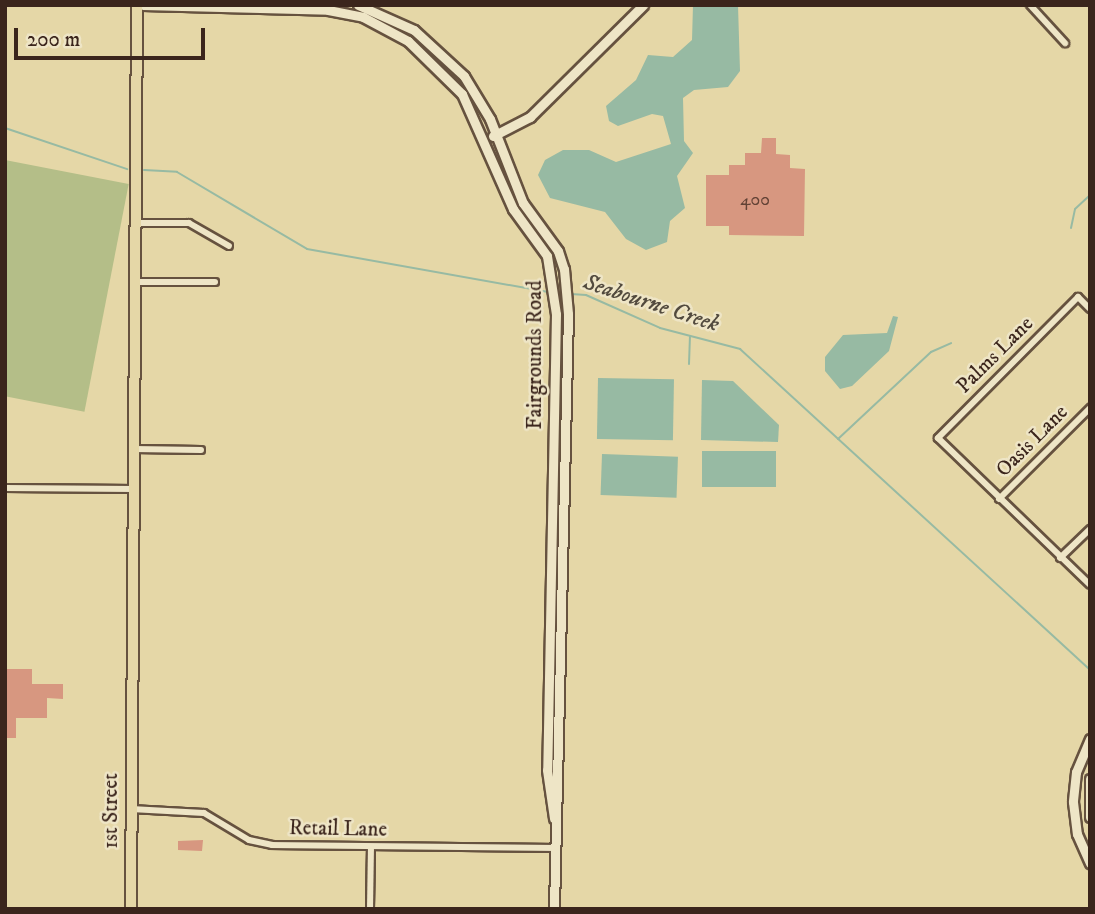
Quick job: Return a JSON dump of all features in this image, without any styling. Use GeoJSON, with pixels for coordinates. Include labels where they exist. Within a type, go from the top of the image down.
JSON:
{"type":"FeatureCollection","features":[{"type":"Feature","properties":{"kind":"main road","name":"1st Street"},"geometry":{"type":"LineString","coordinates":[[131,909],[130,714],[137,5]]}},
{"type":"Feature","properties":{"kind":"street","name":"Fairgrounds Road"},"geometry":{"type":"LineString","coordinates":[[143,5],[317,9],[363,17],[408,41],[441,68],[485,139],[513,209],[553,272],[556,314],[547,770],[554,818]]}},
{"type":"Feature","properties":{"kind":"street","name":"Fairgrounds Road"},"geometry":{"type":"LineString","coordinates":[[358,5],[400,21],[448,58],[496,135],[517,191],[564,269],[568,314],[554,818],[554,909]]}},
{"type":"Feature","properties":{"kind":"street"},"geometry":{"type":"LineString","coordinates":[[485,139],[530,117],[643,5]]}},
{"type":"Feature","properties":{"kind":"street"},"geometry":{"type":"LineString","coordinates":[[1030,5],[1065,43]]}},
{"type":"Feature","properties":{"kind":"street"},"geometry":{"type":"LineString","coordinates":[[135,223],[189,223],[229,246]]}},
{"type":"Feature","properties":{"kind":"street"},"geometry":{"type":"LineString","coordinates":[[136,282],[215,282]]}},
{"type":"Feature","properties":{"kind":"street","name":"Palms Lane"},"geometry":{"type":"LineString","coordinates":[[999,499],[937,438],[1078,297],[1090,309]]}},
{"type":"Feature","properties":{"kind":"street","name":"Oasis Lane"},"geometry":{"type":"LineString","coordinates":[[999,499],[1090,408]]}},
{"type":"Feature","properties":{"kind":"street"},"geometry":{"type":"LineString","coordinates":[[134,449],[201,450]]}},
{"type":"Feature","properties":{"kind":"street"},"geometry":{"type":"LineString","coordinates":[[5,488],[134,489]]}},
{"type":"Feature","properties":{"kind":"street"},"geometry":{"type":"LineString","coordinates":[[999,499],[1090,585]]}},
{"type":"Feature","properties":{"kind":"street"},"geometry":{"type":"LineString","coordinates":[[1060,558],[1090,529]]}},
{"type":"Feature","properties":{"kind":"street"},"geometry":{"type":"LineString","coordinates":[[1090,739],[1076,772],[1073,802],[1077,834],[1090,863]]}},
{"type":"Feature","properties":{"kind":"street"},"geometry":{"type":"LineString","coordinates":[[1090,779],[1090,817]]}},
{"type":"Feature","properties":{"kind":"street","name":"Retail Lane"},"geometry":{"type":"LineString","coordinates":[[131,809],[204,813],[238,835],[272,845],[554,848]]}},
{"type":"Feature","properties":{"kind":"street"},"geometry":{"type":"LineString","coordinates":[[370,909],[372,847]]}},
{"type":"Feature","properties":{"kind":"shaded area"},"geometry":{"type":"Polygon","coordinates":[[[693,5],[738,5],[740,71],[728,87],[694,90],[683,98],[684,141],[693,153],[677,176],[685,208],[670,221],[667,242],[646,250],[626,239],[605,212],[550,198],[538,175],[545,160],[563,150],[589,150],[616,162],[671,144],[663,116],[652,114],[618,126],[609,121],[606,106],[636,80],[648,55],[673,57],[692,40],[693,5]]]}},
{"type":"Feature","properties":{"kind":"shaded area"},"geometry":{"type":"Polygon","coordinates":[[[5,160],[129,184],[84,412],[5,396],[5,160]]]}},
{"type":"Feature","properties":{"kind":"shaded area"},"geometry":{"type":"Polygon","coordinates":[[[893,316],[898,317],[889,351],[852,386],[840,389],[825,371],[825,357],[843,335],[887,333],[893,316]]]}},
{"type":"Feature","properties":{"kind":"shaded area"},"geometry":{"type":"Polygon","coordinates":[[[598,378],[674,379],[673,440],[597,439],[598,378]]]}},
{"type":"Feature","properties":{"kind":"shaded area"},"geometry":{"type":"Polygon","coordinates":[[[702,380],[733,381],[779,425],[778,442],[701,440],[702,380]]]}},
{"type":"Feature","properties":{"kind":"shaded area"},"geometry":{"type":"Polygon","coordinates":[[[702,451],[776,451],[776,487],[702,487],[702,451]]]}},
{"type":"Feature","properties":{"kind":"shaded area"},"geometry":{"type":"Polygon","coordinates":[[[602,454],[678,457],[677,498],[601,495],[602,454]]]}},
{"type":"Feature","properties":{"kind":"building"},"geometry":{"type":"Polygon","coordinates":[[[762,138],[776,138],[776,154],[790,155],[790,168],[805,169],[804,236],[729,235],[729,226],[706,226],[706,175],[729,175],[729,165],[745,165],[745,153],[761,153],[762,138]]]}},
{"type":"Feature","properties":{"kind":"building"},"geometry":{"type":"Polygon","coordinates":[[[5,669],[32,669],[32,684],[63,684],[63,699],[47,698],[47,718],[16,718],[16,738],[5,738],[5,669]]]}},
{"type":"Feature","properties":{"kind":"building"},"geometry":{"type":"Polygon","coordinates":[[[203,840],[202,851],[178,850],[178,841],[203,840]]]}},
{"type":"Feature","properties":{"kind":"waterway","name":"Seabourne Creek"},"geometry":{"type":"LineString","coordinates":[[5,128],[127,169]]}},
{"type":"Feature","properties":{"kind":"waterway","name":"Seabourne Creek"},"geometry":{"type":"LineString","coordinates":[[144,170],[177,172],[307,249],[548,292]]}},
{"type":"Feature","properties":{"kind":"waterway"},"geometry":{"type":"LineString","coordinates":[[1071,228],[1075,209],[1090,195]]}},
{"type":"Feature","properties":{"kind":"waterway","name":"Seabourne Creek"},"geometry":{"type":"LineString","coordinates":[[571,294],[586,295],[660,328],[740,349],[1090,670]]}},
{"type":"Feature","properties":{"kind":"waterway"},"geometry":{"type":"LineString","coordinates":[[689,364],[690,337]]}},
{"type":"Feature","properties":{"kind":"waterway"},"geometry":{"type":"LineString","coordinates":[[838,439],[931,352],[951,343]]}}]}
